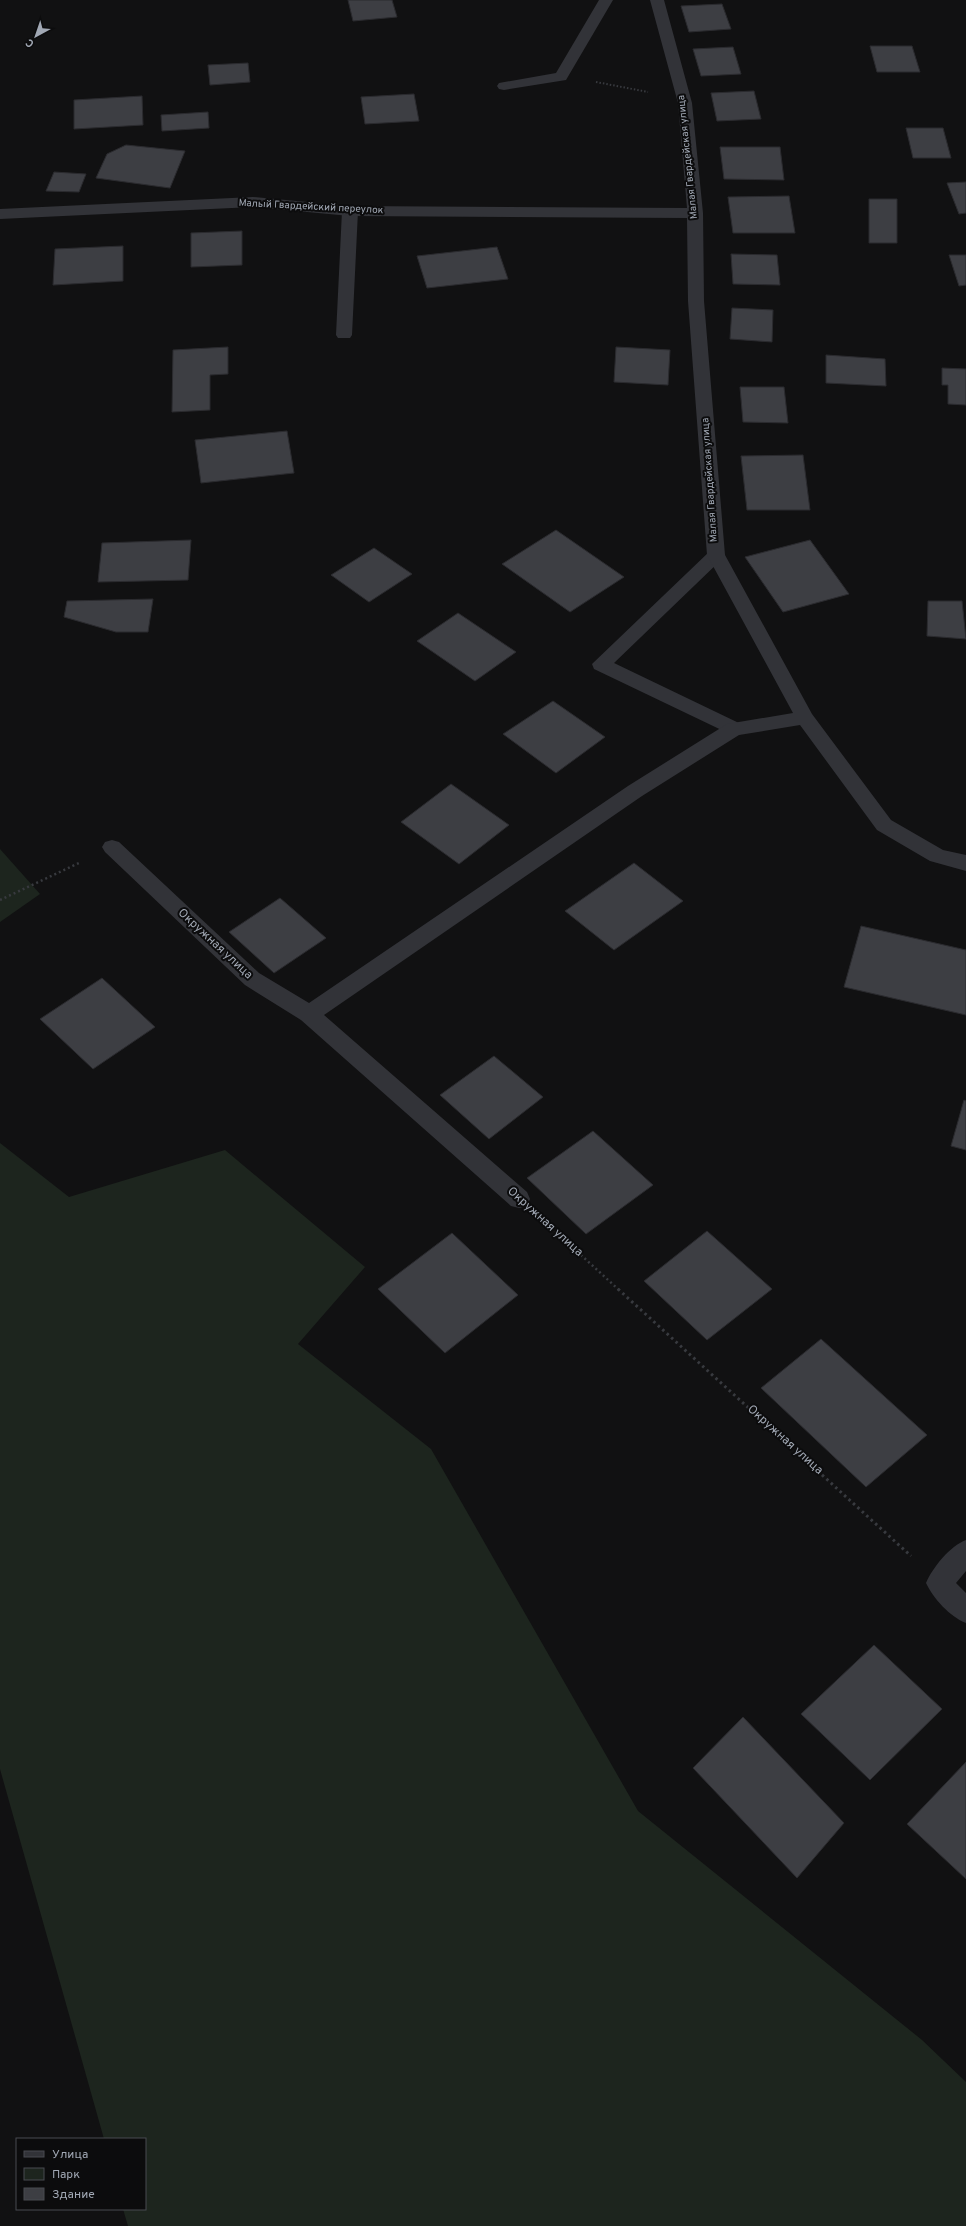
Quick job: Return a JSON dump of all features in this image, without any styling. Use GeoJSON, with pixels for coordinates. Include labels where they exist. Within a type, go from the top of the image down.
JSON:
{"type":"FeatureCollection","features":[{"type":"Feature","properties":{"kind":"street"},"geometry":{"type":"LineString","coordinates":[[504,86],[561,77],[606,0]]}},
{"type":"Feature","properties":{"kind":"street","name":"Малая Гвардейская улица"},"geometry":{"type":"LineString","coordinates":[[657,0],[685,103],[695,213],[696,301],[716,555],[804,718],[884,825],[937,856],[966,863]]}},
{"type":"Feature","properties":{"kind":"street","name":"Малый Гвардейский переулок"},"geometry":{"type":"LineString","coordinates":[[0,214],[253,202],[350,211],[695,213]]}},
{"type":"Feature","properties":{"kind":"street"},"geometry":{"type":"LineString","coordinates":[[344,335],[350,211]]}},
{"type":"Feature","properties":{"kind":"street"},"geometry":{"type":"LineString","coordinates":[[716,555],[601,664],[734,729]]}},
{"type":"Feature","properties":{"kind":"street"},"geometry":{"type":"LineString","coordinates":[[309,1014],[636,791],[734,729],[804,718]]}},
{"type":"Feature","properties":{"kind":"street","name":"Окружная улица"},"geometry":{"type":"LineString","coordinates":[[112,847],[252,979],[309,1014],[519,1199]]}},
{"type":"Feature","properties":{"kind":"street"},"geometry":{"type":"LineString","coordinates":[[966,1552],[939,1583],[966,1611]]}},
{"type":"Feature","properties":{"kind":"path"},"geometry":{"type":"LineString","coordinates":[[561,77],[630,87],[685,103]]}},
{"type":"Feature","properties":{"kind":"path"},"geometry":{"type":"LineString","coordinates":[[0,900],[112,847]]}},
{"type":"Feature","properties":{"kind":"path","name":"Окружная улица"},"geometry":{"type":"LineString","coordinates":[[519,1199],[939,1583]]}},
{"type":"Feature","properties":{"kind":"green space"},"geometry":{"type":"Polygon","coordinates":[[[0,849],[40,894],[0,922],[0,849]]]}},
{"type":"Feature","properties":{"kind":"green space"},"geometry":{"type":"Polygon","coordinates":[[[0,1143],[69,1197],[225,1150],[365,1267],[298,1344],[431,1449],[638,1811],[922,2040],[966,2082],[966,2226],[128,2226],[123,2210],[146,2210],[146,2138],[104,2138],[0,1769],[0,1143]]]}},
{"type":"Feature","properties":{"kind":"building"},"geometry":{"type":"Polygon","coordinates":[[[348,0],[392,0],[397,17],[353,21],[348,0]]]}},
{"type":"Feature","properties":{"kind":"building"},"geometry":{"type":"Polygon","coordinates":[[[722,4],[731,29],[689,32],[681,6],[722,4]]]}},
{"type":"Feature","properties":{"kind":"building"},"geometry":{"type":"Polygon","coordinates":[[[870,46],[912,46],[920,72],[877,72],[870,46]]]}},
{"type":"Feature","properties":{"kind":"building"},"geometry":{"type":"Polygon","coordinates":[[[733,47],[741,74],[701,76],[693,49],[733,47]]]}},
{"type":"Feature","properties":{"kind":"building"},"geometry":{"type":"Polygon","coordinates":[[[248,63],[250,82],[210,85],[208,65],[248,63]]]}},
{"type":"Feature","properties":{"kind":"building"},"geometry":{"type":"Polygon","coordinates":[[[754,91],[761,119],[717,121],[711,93],[754,91]]]}},
{"type":"Feature","properties":{"kind":"building"},"geometry":{"type":"Polygon","coordinates":[[[414,94],[419,121],[365,124],[361,97],[414,94]]]}},
{"type":"Feature","properties":{"kind":"building"},"geometry":{"type":"Polygon","coordinates":[[[142,96],[143,125],[74,129],[74,100],[142,96]]]}},
{"type":"Feature","properties":{"kind":"building"},"geometry":{"type":"Polygon","coordinates":[[[208,112],[209,128],[162,131],[161,115],[208,112]]]}},
{"type":"Feature","properties":{"kind":"building"},"geometry":{"type":"Polygon","coordinates":[[[906,128],[943,128],[951,158],[913,158],[906,128]]]}},
{"type":"Feature","properties":{"kind":"building"},"geometry":{"type":"Polygon","coordinates":[[[126,145],[185,151],[170,188],[96,178],[107,154],[126,145]]]}},
{"type":"Feature","properties":{"kind":"building"},"geometry":{"type":"Polygon","coordinates":[[[720,147],[780,147],[784,180],[724,179],[720,147]]]}},
{"type":"Feature","properties":{"kind":"building"},"geometry":{"type":"Polygon","coordinates":[[[54,172],[86,174],[79,192],[46,191],[54,172]]]}},
{"type":"Feature","properties":{"kind":"building"},"geometry":{"type":"Polygon","coordinates":[[[966,182],[966,213],[959,214],[947,183],[966,182]]]}},
{"type":"Feature","properties":{"kind":"building"},"geometry":{"type":"Polygon","coordinates":[[[789,196],[795,233],[733,233],[728,197],[789,196]]]}},
{"type":"Feature","properties":{"kind":"building"},"geometry":{"type":"Polygon","coordinates":[[[869,199],[897,199],[897,243],[869,243],[869,199]]]}},
{"type":"Feature","properties":{"kind":"building"},"geometry":{"type":"Polygon","coordinates":[[[242,231],[242,265],[191,267],[191,233],[242,231]]]}},
{"type":"Feature","properties":{"kind":"building"},"geometry":{"type":"Polygon","coordinates":[[[123,246],[123,281],[53,285],[55,249],[123,246]]]}},
{"type":"Feature","properties":{"kind":"building"},"geometry":{"type":"Polygon","coordinates":[[[497,247],[508,279],[427,288],[417,256],[497,247]]]}},
{"type":"Feature","properties":{"kind":"building"},"geometry":{"type":"Polygon","coordinates":[[[731,254],[777,255],[780,285],[733,284],[731,254]]]}},
{"type":"Feature","properties":{"kind":"building"},"geometry":{"type":"Polygon","coordinates":[[[949,255],[966,255],[966,285],[959,286],[949,255]]]}},
{"type":"Feature","properties":{"kind":"building"},"geometry":{"type":"Polygon","coordinates":[[[732,308],[773,310],[772,342],[730,339],[732,308]]]}},
{"type":"Feature","properties":{"kind":"building"},"geometry":{"type":"Polygon","coordinates":[[[228,347],[228,374],[210,375],[210,410],[172,412],[173,350],[228,347]]]}},
{"type":"Feature","properties":{"kind":"building"},"geometry":{"type":"Polygon","coordinates":[[[616,347],[670,350],[668,385],[614,382],[616,347]]]}},
{"type":"Feature","properties":{"kind":"building"},"geometry":{"type":"Polygon","coordinates":[[[826,355],[885,359],[886,386],[826,383],[826,355]]]}},
{"type":"Feature","properties":{"kind":"building"},"geometry":{"type":"Polygon","coordinates":[[[942,368],[966,369],[966,405],[948,404],[948,385],[942,385],[942,368]]]}},
{"type":"Feature","properties":{"kind":"building"},"geometry":{"type":"Polygon","coordinates":[[[740,387],[784,387],[788,423],[743,422],[740,387]]]}},
{"type":"Feature","properties":{"kind":"building"},"geometry":{"type":"Polygon","coordinates":[[[287,431],[294,473],[201,483],[195,440],[287,431]]]}},
{"type":"Feature","properties":{"kind":"building"},"geometry":{"type":"Polygon","coordinates":[[[803,455],[810,510],[747,510],[741,456],[803,455]]]}},
{"type":"Feature","properties":{"kind":"building"},"geometry":{"type":"Polygon","coordinates":[[[556,530],[624,577],[570,612],[502,564],[556,530]]]}},
{"type":"Feature","properties":{"kind":"building"},"geometry":{"type":"Polygon","coordinates":[[[191,540],[188,580],[98,582],[102,543],[191,540]]]}},
{"type":"Feature","properties":{"kind":"building"},"geometry":{"type":"Polygon","coordinates":[[[810,540],[849,594],[783,612],[745,557],[810,540]]]}},
{"type":"Feature","properties":{"kind":"building"},"geometry":{"type":"Polygon","coordinates":[[[374,548],[412,574],[369,602],[331,575],[374,548]]]}},
{"type":"Feature","properties":{"kind":"building"},"geometry":{"type":"Polygon","coordinates":[[[153,599],[148,632],[116,632],[64,617],[67,601],[153,599]]]}},
{"type":"Feature","properties":{"kind":"building"},"geometry":{"type":"Polygon","coordinates":[[[928,601],[962,601],[966,639],[927,636],[928,601]]]}},
{"type":"Feature","properties":{"kind":"building"},"geometry":{"type":"Polygon","coordinates":[[[458,613],[516,652],[475,681],[417,641],[458,613]]]}},
{"type":"Feature","properties":{"kind":"building"},"geometry":{"type":"Polygon","coordinates":[[[553,701],[605,737],[556,773],[503,734],[553,701]]]}},
{"type":"Feature","properties":{"kind":"building"},"geometry":{"type":"Polygon","coordinates":[[[451,784],[509,825],[459,864],[401,822],[451,784]]]}},
{"type":"Feature","properties":{"kind":"building"},"geometry":{"type":"Polygon","coordinates":[[[634,863],[683,901],[614,950],[565,911],[634,863]]]}},
{"type":"Feature","properties":{"kind":"building"},"geometry":{"type":"Polygon","coordinates":[[[280,898],[326,938],[274,973],[229,932],[280,898]]]}},
{"type":"Feature","properties":{"kind":"building"},"geometry":{"type":"Polygon","coordinates":[[[861,926],[966,950],[966,1015],[844,987],[861,926]]]}},
{"type":"Feature","properties":{"kind":"building"},"geometry":{"type":"Polygon","coordinates":[[[102,978],[155,1027],[93,1069],[40,1019],[102,978]]]}},
{"type":"Feature","properties":{"kind":"building"},"geometry":{"type":"Polygon","coordinates":[[[494,1056],[543,1097],[489,1139],[440,1095],[494,1056]]]}},
{"type":"Feature","properties":{"kind":"building"},"geometry":{"type":"Polygon","coordinates":[[[964,1100],[966,1101],[966,1150],[951,1146],[964,1100]]]}},
{"type":"Feature","properties":{"kind":"building"},"geometry":{"type":"Polygon","coordinates":[[[593,1131],[653,1185],[586,1234],[527,1178],[593,1131]]]}},
{"type":"Feature","properties":{"kind":"building"},"geometry":{"type":"Polygon","coordinates":[[[707,1231],[772,1289],[707,1340],[644,1281],[707,1231]]]}},
{"type":"Feature","properties":{"kind":"building"},"geometry":{"type":"Polygon","coordinates":[[[452,1233],[518,1295],[445,1353],[378,1289],[452,1233]]]}},
{"type":"Feature","properties":{"kind":"building"},"geometry":{"type":"Polygon","coordinates":[[[821,1339],[927,1435],[866,1487],[761,1388],[821,1339]]]}},
{"type":"Feature","properties":{"kind":"building"},"geometry":{"type":"Polygon","coordinates":[[[874,1645],[942,1709],[870,1780],[801,1714],[874,1645]]]}},
{"type":"Feature","properties":{"kind":"building"},"geometry":{"type":"Polygon","coordinates":[[[743,1717],[844,1823],[797,1878],[693,1768],[743,1717]]]}},
{"type":"Feature","properties":{"kind":"building"},"geometry":{"type":"Polygon","coordinates":[[[966,1762],[966,1879],[907,1824],[966,1762]]]}}]}
